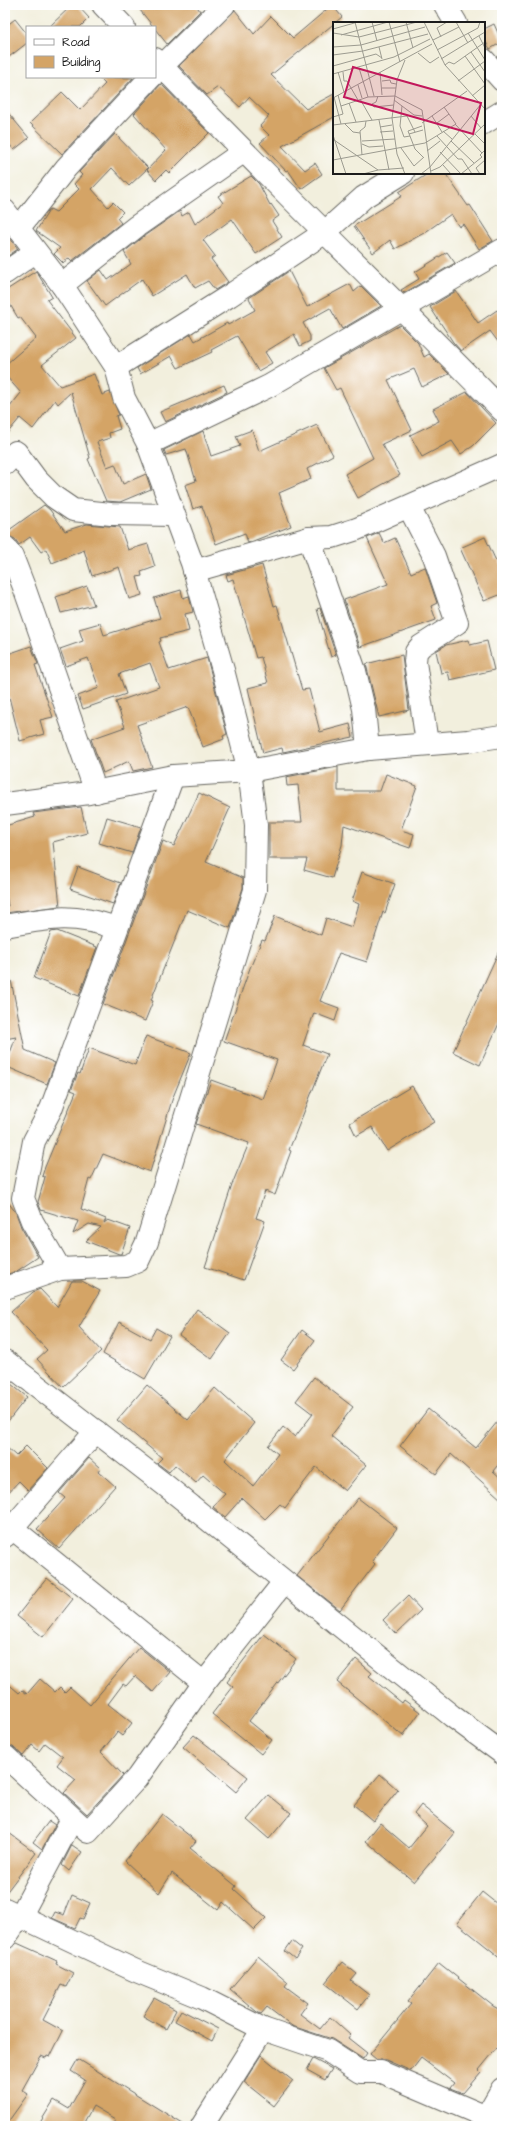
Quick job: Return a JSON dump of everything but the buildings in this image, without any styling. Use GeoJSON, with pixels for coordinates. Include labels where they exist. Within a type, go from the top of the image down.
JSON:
{"type":"FeatureCollection","features":[{"type":"Feature","properties":{"kind":"street"},"geometry":{"type":"LineString","coordinates":[[103,5],[123,26]]}},
{"type":"Feature","properties":{"kind":"street"},"geometry":{"type":"LineString","coordinates":[[156,68],[224,5]]}},
{"type":"Feature","properties":{"kind":"street"},"geometry":{"type":"LineString","coordinates":[[445,5],[455,22]]}},
{"type":"Feature","properties":{"kind":"street"},"geometry":{"type":"LineString","coordinates":[[485,61],[502,80]]}},
{"type":"Feature","properties":{"kind":"street"},"geometry":{"type":"LineString","coordinates":[[156,70],[243,152],[404,309],[502,410]]}},
{"type":"Feature","properties":{"kind":"street"},"geometry":{"type":"LineString","coordinates":[[18,229],[66,168],[147,78]]}},
{"type":"Feature","properties":{"kind":"street"},"geometry":{"type":"LineString","coordinates":[[485,122],[502,112]]}},
{"type":"Feature","properties":{"kind":"street"},"geometry":{"type":"LineString","coordinates":[[62,285],[137,226],[243,152]]}},
{"type":"Feature","properties":{"kind":"street"},"geometry":{"type":"LineString","coordinates":[[116,367],[229,296],[324,232],[364,197],[401,174]]}},
{"type":"Feature","properties":{"kind":"street"},"geometry":{"type":"LineString","coordinates":[[5,211],[35,252],[62,285],[116,367],[124,398],[148,444],[194,571],[223,670],[249,771],[256,825],[255,890],[147,1242],[138,1261],[126,1266],[60,1269],[5,1288]]}},
{"type":"Feature","properties":{"kind":"street"},"geometry":{"type":"LineString","coordinates":[[148,444],[269,386],[404,309],[502,250]]}},
{"type":"Feature","properties":{"kind":"street"},"geometry":{"type":"LineString","coordinates":[[5,273],[35,252]]}},
{"type":"Feature","properties":{"kind":"street"},"geometry":{"type":"LineString","coordinates":[[9,453],[54,497],[73,510],[111,514],[173,514]]}},
{"type":"Feature","properties":{"kind":"street"},"geometry":{"type":"LineString","coordinates":[[194,571],[309,538],[332,537],[357,529],[410,507],[502,465]]}},
{"type":"Feature","properties":{"kind":"street"},"geometry":{"type":"LineString","coordinates":[[410,507],[434,556],[457,624],[421,646],[416,652],[415,662],[427,743]]}},
{"type":"Feature","properties":{"kind":"street"},"geometry":{"type":"LineString","coordinates":[[309,538],[355,671],[364,709],[368,749]]}},
{"type":"Feature","properties":{"kind":"street"},"geometry":{"type":"LineString","coordinates":[[5,547],[12,556],[24,587],[96,792]]}},
{"type":"Feature","properties":{"kind":"street"},"geometry":{"type":"LineString","coordinates":[[5,804],[96,792],[173,776],[249,771],[368,749],[427,743],[468,741],[502,736]]}},
{"type":"Feature","properties":{"kind":"street"},"geometry":{"type":"LineString","coordinates":[[60,1269],[32,1221],[23,1198],[34,1142],[51,1109],[116,928],[173,776]]}},
{"type":"Feature","properties":{"kind":"street"},"geometry":{"type":"LineString","coordinates":[[5,926],[68,917],[97,921],[116,928]]}},
{"type":"Feature","properties":{"kind":"street"},"geometry":{"type":"LineString","coordinates":[[5,1361],[96,1431],[452,1716],[502,1753]]}},
{"type":"Feature","properties":{"kind":"street"},"geometry":{"type":"LineString","coordinates":[[96,1431],[8,1532],[204,1683]]}},
{"type":"Feature","properties":{"kind":"street"},"geometry":{"type":"LineString","coordinates":[[5,1756],[72,1819],[88,1832],[137,1778],[204,1683],[284,1582]]}},
{"type":"Feature","properties":{"kind":"street"},"geometry":{"type":"LineString","coordinates":[[5,1938],[13,1912],[72,1819]]}},
{"type":"Feature","properties":{"kind":"street"},"geometry":{"type":"LineString","coordinates":[[13,1912],[134,1970],[202,1998],[263,2029],[328,2051],[360,2072],[381,2072],[495,2119],[502,2089]]}},
{"type":"Feature","properties":{"kind":"street"},"geometry":{"type":"LineString","coordinates":[[202,2126],[263,2029]]}}]}
